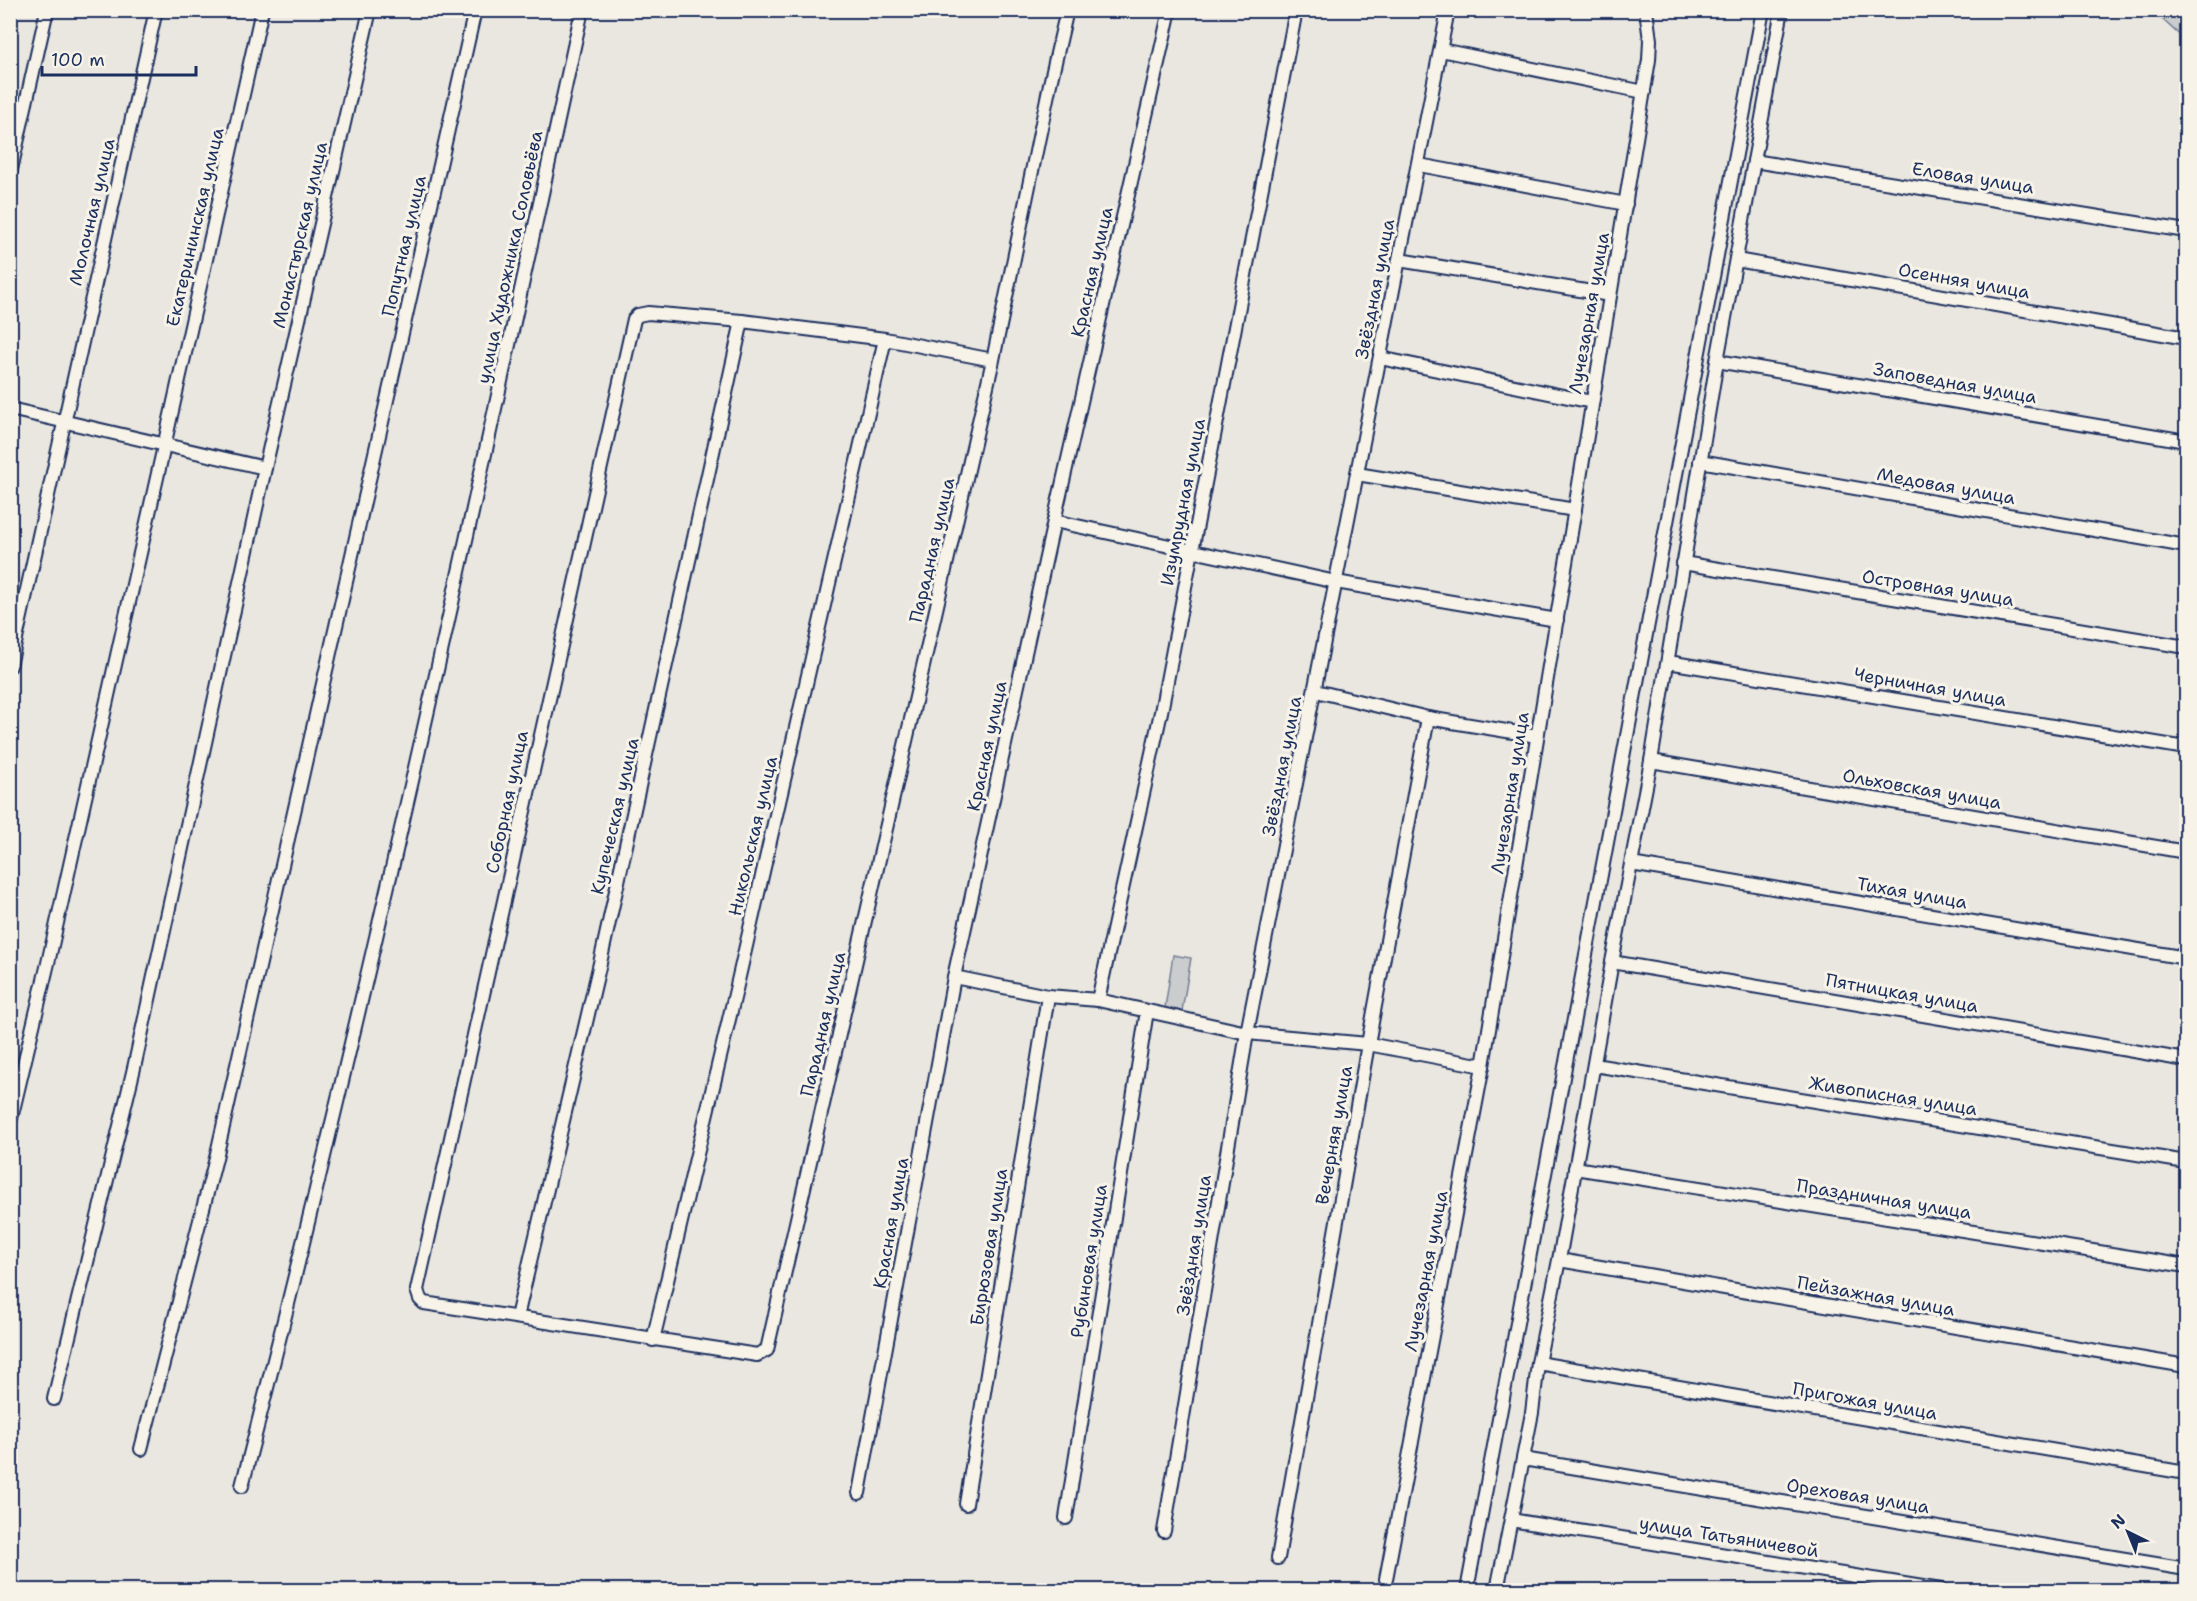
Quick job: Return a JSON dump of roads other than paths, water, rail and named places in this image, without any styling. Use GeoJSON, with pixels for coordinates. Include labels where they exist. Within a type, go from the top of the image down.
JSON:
{"type":"FeatureCollection","features":[{"type":"Feature","properties":{"kind":"street"},"geometry":{"type":"LineString","coordinates":[[10,174],[47,10]]}},
{"type":"Feature","properties":{"kind":"street","name":"Молочная улица"},"geometry":{"type":"LineString","coordinates":[[10,666],[156,10]]}},
{"type":"Feature","properties":{"kind":"street","name":"Екатерининская улица"},"geometry":{"type":"LineString","coordinates":[[10,1123],[262,10]]}},
{"type":"Feature","properties":{"kind":"street","name":"Монастырская улица"},"geometry":{"type":"LineString","coordinates":[[54,1399],[134,1068],[265,468],[370,10]]}},
{"type":"Feature","properties":{"kind":"street","name":"Попутная улица"},"geometry":{"type":"LineString","coordinates":[[141,1449],[216,1158],[475,10]]}},
{"type":"Feature","properties":{"kind":"street","name":"улица Художника Соловьёва"},"geometry":{"type":"LineString","coordinates":[[242,1485],[301,1255],[473,512],[582,10]]}},
{"type":"Feature","properties":{"kind":"street","name":"Парадная улица"},"geometry":{"type":"LineString","coordinates":[[420,1299],[424,1304],[430,1305],[757,1355],[764,1353],[769,1347],[993,360],[1067,10]]}},
{"type":"Feature","properties":{"kind":"street","name":"Красная улица"},"geometry":{"type":"LineString","coordinates":[[859,1493],[954,977],[1054,521],[1170,10]]}},
{"type":"Feature","properties":{"kind":"street","name":"Изумрудная улица"},"geometry":{"type":"LineString","coordinates":[[1098,1000],[1161,712],[1296,10]]}},
{"type":"Feature","properties":{"kind":"street","name":"Звёздная улица"},"geometry":{"type":"LineString","coordinates":[[1164,1531],[1247,1034],[1448,10]]}},
{"type":"Feature","properties":{"kind":"street","name":"Лучезарная улица"},"geometry":{"type":"LineString","coordinates":[[1386,1579],[1484,1066],[1644,92],[1650,40],[1646,10]]}},
{"type":"Feature","properties":{"kind":"street"},"geometry":{"type":"LineString","coordinates":[[1467,1590],[1763,10]]}},
{"type":"Feature","properties":{"kind":"street"},"geometry":{"type":"LineString","coordinates":[[1497,1590],[1523,1459],[1538,1363],[1559,1260],[1630,864],[1651,761],[1717,361],[1782,10]]}},
{"type":"Feature","properties":{"kind":"street"},"geometry":{"type":"LineString","coordinates":[[1441,50],[1644,92]]}},
{"type":"Feature","properties":{"kind":"street","name":"Еловая улица"},"geometry":{"type":"LineString","coordinates":[[1754,161],[2187,231]]}},
{"type":"Feature","properties":{"kind":"street"},"geometry":{"type":"LineString","coordinates":[[1419,165],[1626,204]]}},
{"type":"Feature","properties":{"kind":"street"},"geometry":{"type":"LineString","coordinates":[[1399,260],[1610,295]]}},
{"type":"Feature","properties":{"kind":"street","name":"Осенняя улица"},"geometry":{"type":"LineString","coordinates":[[1736,260],[2187,338]]}},
{"type":"Feature","properties":{"kind":"street","name":"Соборная улица"},"geometry":{"type":"LineString","coordinates":[[420,1299],[417,1290],[419,1278],[632,324],[638,315],[648,313],[742,321]]}},
{"type":"Feature","properties":{"kind":"street"},"geometry":{"type":"LineString","coordinates":[[742,321],[885,339],[993,360]]}},
{"type":"Feature","properties":{"kind":"street","name":"Купеческая улица"},"geometry":{"type":"LineString","coordinates":[[517,1317],[629,834],[742,321]]}},
{"type":"Feature","properties":{"kind":"street","name":"Никольская улица"},"geometry":{"type":"LineString","coordinates":[[653,1340],[885,339]]}},
{"type":"Feature","properties":{"kind":"street"},"geometry":{"type":"LineString","coordinates":[[1380,358],[1592,402]]}},
{"type":"Feature","properties":{"kind":"street","name":"Заповедная улица"},"geometry":{"type":"LineString","coordinates":[[1717,361],[2187,441]]}},
{"type":"Feature","properties":{"kind":"street"},"geometry":{"type":"LineString","coordinates":[[10,409],[164,448],[265,468]]}},
{"type":"Feature","properties":{"kind":"street","name":"Медовая улица"},"geometry":{"type":"LineString","coordinates":[[1700,461],[2187,546]]}},
{"type":"Feature","properties":{"kind":"street"},"geometry":{"type":"LineString","coordinates":[[1357,474],[1575,510]]}},
{"type":"Feature","properties":{"kind":"street"},"geometry":{"type":"LineString","coordinates":[[1054,521],[1336,582],[1557,620]]}},
{"type":"Feature","properties":{"kind":"street","name":"Островная улица"},"geometry":{"type":"LineString","coordinates":[[1683,564],[2187,648]]}},
{"type":"Feature","properties":{"kind":"street","name":"Черничная улица"},"geometry":{"type":"LineString","coordinates":[[1668,662],[2187,748]]}},
{"type":"Feature","properties":{"kind":"street"},"geometry":{"type":"LineString","coordinates":[[1316,691],[1428,718],[1537,736]]}},
{"type":"Feature","properties":{"kind":"street","name":"Вечерняя улица"},"geometry":{"type":"LineString","coordinates":[[1278,1558],[1428,718]]}},
{"type":"Feature","properties":{"kind":"street","name":"Ольховская улица"},"geometry":{"type":"LineString","coordinates":[[1651,761],[2187,852]]}},
{"type":"Feature","properties":{"kind":"street","name":"Тихая улица"},"geometry":{"type":"LineString","coordinates":[[1630,864],[2187,958]]}},
{"type":"Feature","properties":{"kind":"street","name":"Пятницкая улица"},"geometry":{"type":"LineString","coordinates":[[1612,962],[2187,1060]]}},
{"type":"Feature","properties":{"kind":"street"},"geometry":{"type":"LineString","coordinates":[[954,977],[1048,996],[1098,1000],[1247,1034],[1368,1044],[1484,1066]]}},
{"type":"Feature","properties":{"kind":"street","name":"Бирюзовая улица"},"geometry":{"type":"LineString","coordinates":[[966,1504],[1048,996]]}},
{"type":"Feature","properties":{"kind":"street","name":"Рубиновая улица"},"geometry":{"type":"LineString","coordinates":[[1066,1518],[1147,1011]]}},
{"type":"Feature","properties":{"kind":"street","name":"Живописная улица"},"geometry":{"type":"LineString","coordinates":[[1594,1065],[2187,1162]]}},
{"type":"Feature","properties":{"kind":"street","name":"Праздничная улица"},"geometry":{"type":"LineString","coordinates":[[1575,1168],[2187,1266]]}},
{"type":"Feature","properties":{"kind":"street","name":"Пейзажная улица"},"geometry":{"type":"LineString","coordinates":[[1559,1260],[2187,1366]]}},
{"type":"Feature","properties":{"kind":"street","name":"Пригожая улица"},"geometry":{"type":"LineString","coordinates":[[1538,1363],[2187,1473]]}},
{"type":"Feature","properties":{"kind":"street","name":"Ореховая улица"},"geometry":{"type":"LineString","coordinates":[[1523,1459],[2187,1569]]}},
{"type":"Feature","properties":{"kind":"street","name":"улица Татьяничевой"},"geometry":{"type":"LineString","coordinates":[[1511,1520],[1941,1590]]}}]}
